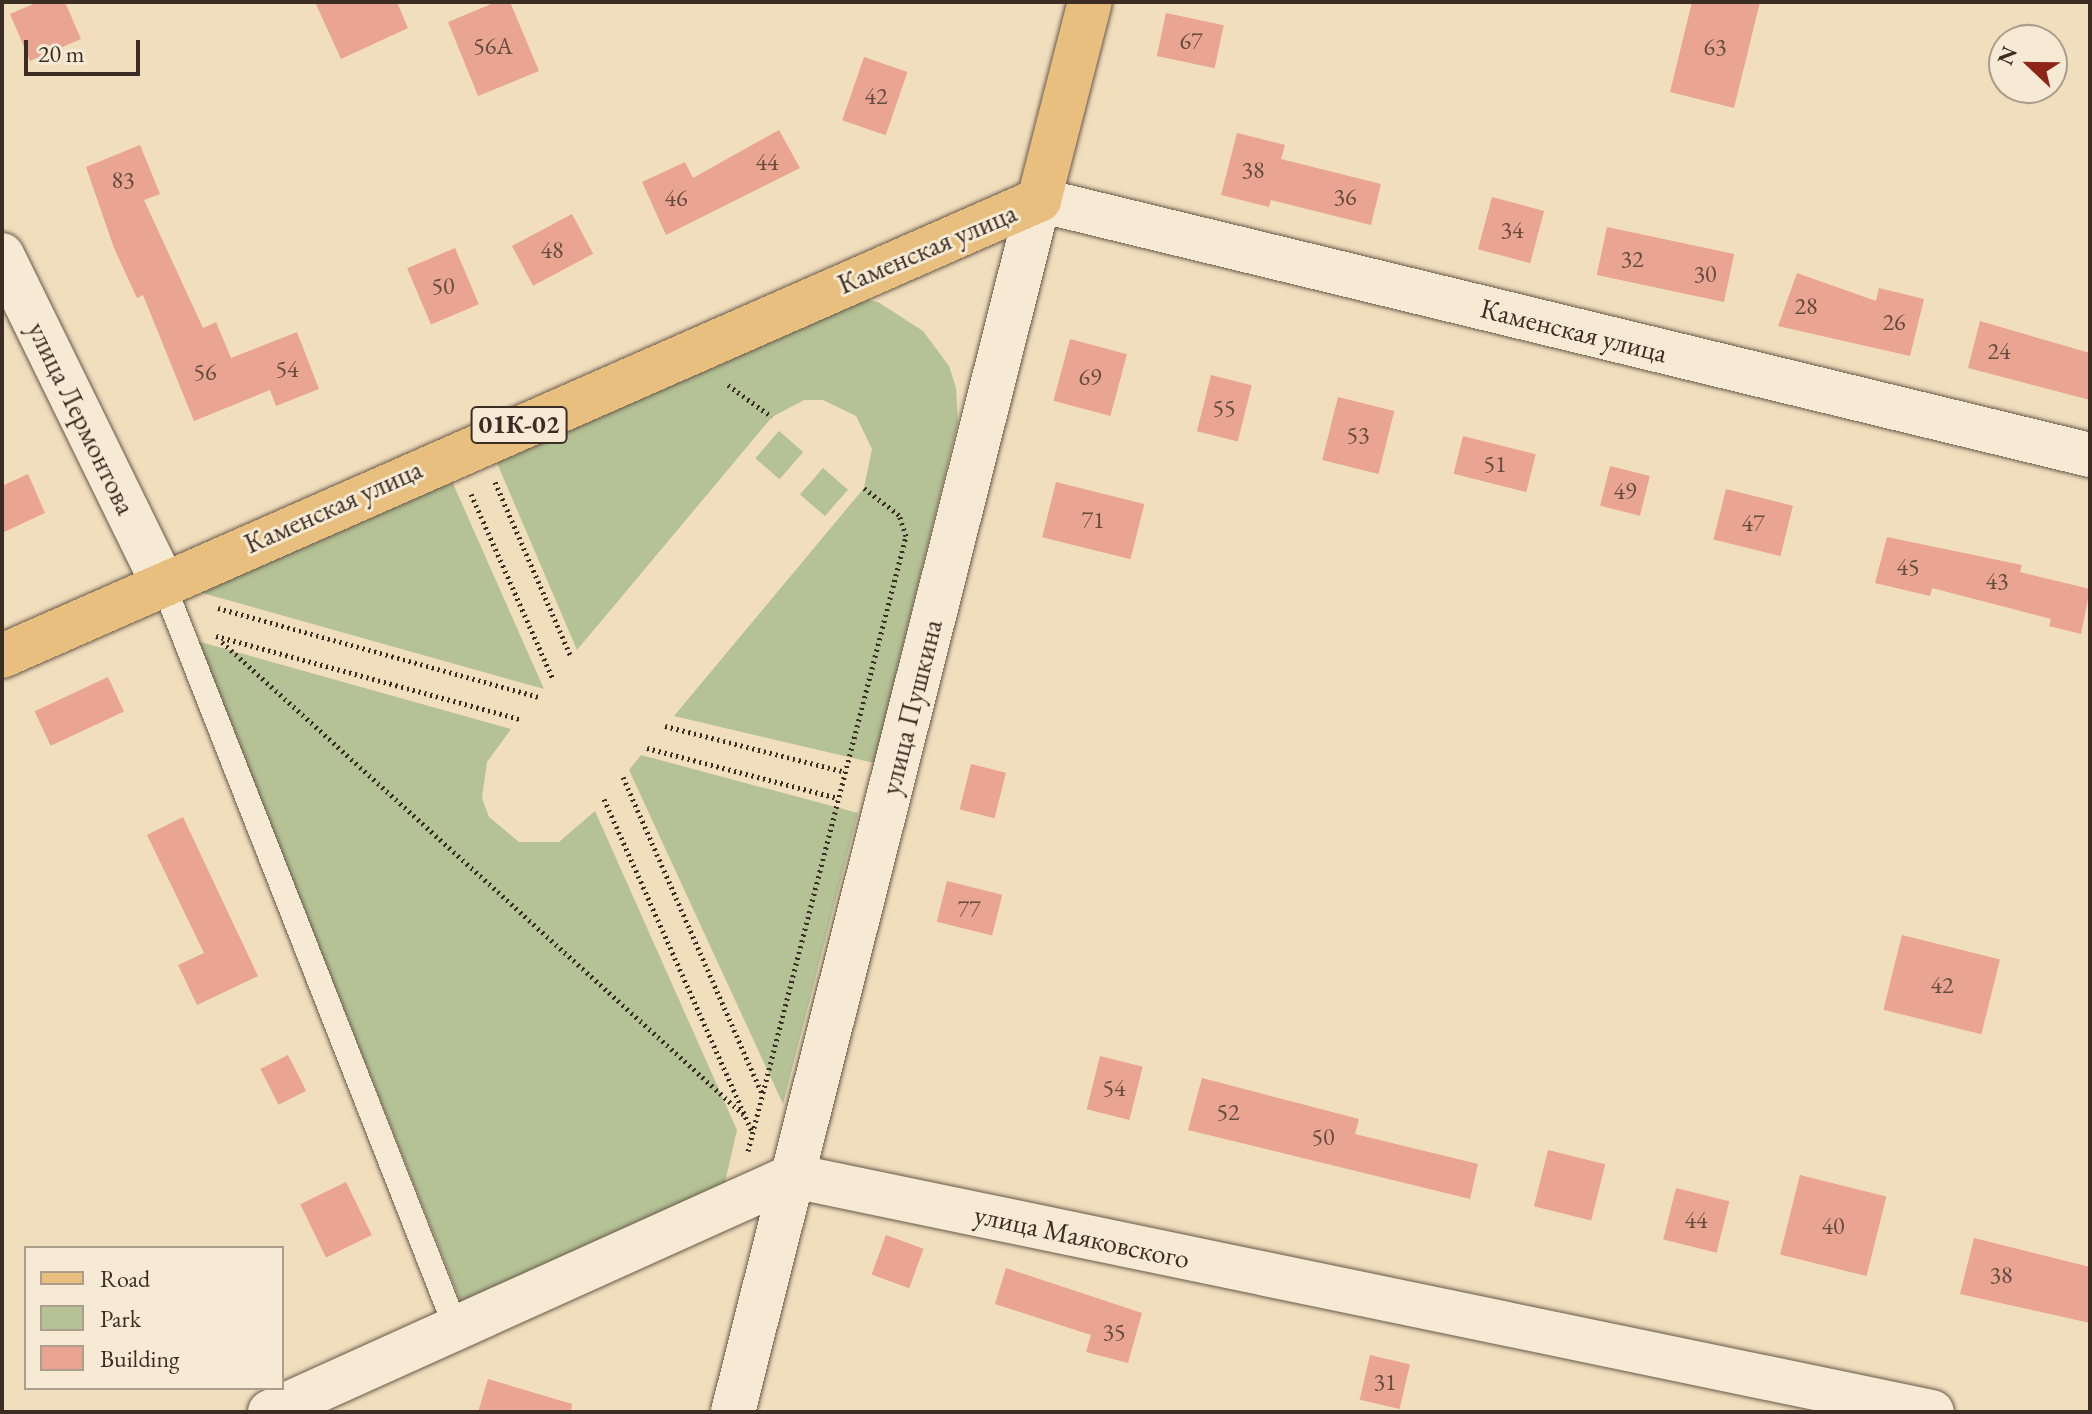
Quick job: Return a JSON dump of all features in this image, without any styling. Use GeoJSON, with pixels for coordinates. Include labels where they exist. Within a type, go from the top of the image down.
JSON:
{"type":"FeatureCollection","features":[{"type":"Feature","properties":{"kind":"main road","name":"улица Пушкина"},"geometry":{"type":"LineString","coordinates":[[1039,200],[1090,2]]}},
{"type":"Feature","properties":{"kind":"main road","name":"Каменская улица"},"geometry":{"type":"LineString","coordinates":[[2,656],[165,588],[466,448],[1039,200]]}},
{"type":"Feature","properties":{"kind":"street","name":"Каменская улица"},"geometry":{"type":"LineString","coordinates":[[1039,200],[2090,455]]}},
{"type":"Feature","properties":{"kind":"street","name":"улица Пушкина"},"geometry":{"type":"LineString","coordinates":[[733,1412],[1039,200]]}},
{"type":"Feature","properties":{"kind":"street","name":"улица Лермонтова"},"geometry":{"type":"LineString","coordinates":[[2,255],[165,588]]}},
{"type":"Feature","properties":{"kind":"street"},"geometry":{"type":"LineString","coordinates":[[270,1412],[793,1176]]}},
{"type":"Feature","properties":{"kind":"street","name":"улица Маяковского"},"geometry":{"type":"LineString","coordinates":[[793,1176],[1932,1412]]}},
{"type":"Feature","properties":{"kind":"lane"},"geometry":{"type":"LineString","coordinates":[[165,588],[456,1328]]}},
{"type":"Feature","properties":{"kind":"path"},"geometry":{"type":"LineString","coordinates":[[466,448],[571,657]]}},
{"type":"Feature","properties":{"kind":"path"},"geometry":{"type":"LineString","coordinates":[[466,448],[553,679]]}},
{"type":"Feature","properties":{"kind":"path"},"geometry":{"type":"LineString","coordinates":[[735,1203],[906,536],[899,515],[864,488]]}},
{"type":"Feature","properties":{"kind":"path"},"geometry":{"type":"LineString","coordinates":[[165,588],[538,697]]}},
{"type":"Feature","properties":{"kind":"path"},"geometry":{"type":"LineString","coordinates":[[180,627],[520,719]]}},
{"type":"Feature","properties":{"kind":"path"},"geometry":{"type":"LineString","coordinates":[[215,636],[744,1115]]}},
{"type":"Feature","properties":{"kind":"path"},"geometry":{"type":"LineString","coordinates":[[665,726],[845,772]]}},
{"type":"Feature","properties":{"kind":"path"},"geometry":{"type":"LineString","coordinates":[[647,748],[838,798]]}},
{"type":"Feature","properties":{"kind":"path"},"geometry":{"type":"LineString","coordinates":[[623,777],[762,1094]]}},
{"type":"Feature","properties":{"kind":"path"},"geometry":{"type":"LineString","coordinates":[[604,799],[752,1133]]}},
{"type":"Feature","properties":{"kind":"green space"},"geometry":{"type":"Polygon","coordinates":[[[845,296],[878,302],[923,331],[949,366],[956,388],[958,422],[874,763],[674,716],[864,488],[872,449],[856,416],[823,400],[804,400],[772,417],[577,650],[491,449],[845,296]]]}},
{"type":"Feature","properties":{"kind":"green space"},"geometry":{"type":"Polygon","coordinates":[[[779,431],[803,452],[780,479],[755,458],[779,431]]]}},
{"type":"Feature","properties":{"kind":"green space"},"geometry":{"type":"Polygon","coordinates":[[[823,468],[848,490],[825,516],[800,494],[823,468]]]}},
{"type":"Feature","properties":{"kind":"green space"},"geometry":{"type":"Polygon","coordinates":[[[447,470],[544,689],[188,589],[447,470]]]}},
{"type":"Feature","properties":{"kind":"green space"},"geometry":{"type":"Polygon","coordinates":[[[197,641],[511,729],[487,762],[482,798],[489,817],[519,842],[559,842],[595,811],[737,1130],[723,1191],[464,1310],[197,641]]]}},
{"type":"Feature","properties":{"kind":"green space"},"geometry":{"type":"Polygon","coordinates":[[[641,755],[858,813],[783,1104],[629,770],[641,755]]]}},
{"type":"Feature","properties":{"kind":"building"},"geometry":{"type":"Polygon","coordinates":[[[38,2],[65,2],[81,39],[30,61],[10,14],[38,2]]]}},
{"type":"Feature","properties":{"kind":"building"},"geometry":{"type":"Polygon","coordinates":[[[315,2],[397,2],[408,28],[341,59],[315,2]]]}},
{"type":"Feature","properties":{"kind":"building"},"geometry":{"type":"Polygon","coordinates":[[[496,2],[510,2],[539,71],[478,96],[448,22],[496,2]]]}},
{"type":"Feature","properties":{"kind":"building"},"geometry":{"type":"Polygon","coordinates":[[[1692,2],[1760,2],[1734,108],[1670,92],[1692,2]]]}},
{"type":"Feature","properties":{"kind":"building"},"geometry":{"type":"Polygon","coordinates":[[[1166,13],[1224,25],[1215,68],[1157,56],[1166,13]]]}},
{"type":"Feature","properties":{"kind":"building"},"geometry":{"type":"Polygon","coordinates":[[[864,57],[907,72],[886,135],[842,120],[864,57]]]}},
{"type":"Feature","properties":{"kind":"building"},"geometry":{"type":"Polygon","coordinates":[[[779,130],[800,168],[666,235],[642,182],[685,162],[693,178],[779,130]]]}},
{"type":"Feature","properties":{"kind":"building"},"geometry":{"type":"Polygon","coordinates":[[[1237,133],[1285,145],[1281,159],[1381,184],[1371,225],[1271,200],[1269,207],[1221,195],[1237,133]]]}},
{"type":"Feature","properties":{"kind":"building"},"geometry":{"type":"Polygon","coordinates":[[[140,145],[160,194],[144,200],[203,328],[216,322],[231,358],[297,332],[319,389],[276,406],[270,390],[194,421],[143,295],[137,298],[114,248],[86,167],[140,145]]]}},
{"type":"Feature","properties":{"kind":"building"},"geometry":{"type":"Polygon","coordinates":[[[1492,197],[1544,211],[1530,263],[1478,249],[1492,197]]]}},
{"type":"Feature","properties":{"kind":"building"},"geometry":{"type":"Polygon","coordinates":[[[572,214],[593,254],[533,286],[512,246],[572,214]]]}},
{"type":"Feature","properties":{"kind":"building"},"geometry":{"type":"Polygon","coordinates":[[[1607,227],[1734,254],[1724,302],[1597,275],[1607,227]]]}},
{"type":"Feature","properties":{"kind":"building"},"geometry":{"type":"Polygon","coordinates":[[[455,248],[479,304],[431,324],[407,268],[455,248]]]}},
{"type":"Feature","properties":{"kind":"building"},"geometry":{"type":"Polygon","coordinates":[[[1797,273],[1876,301],[1879,288],[1924,299],[1910,356],[1778,326],[1797,273]]]}},
{"type":"Feature","properties":{"kind":"building"},"geometry":{"type":"Polygon","coordinates":[[[1980,321],[2090,353],[2090,400],[1968,368],[1980,321]]]}},
{"type":"Feature","properties":{"kind":"building"},"geometry":{"type":"Polygon","coordinates":[[[1070,339],[1127,354],[1110,416],[1053,401],[1070,339]]]}},
{"type":"Feature","properties":{"kind":"building"},"geometry":{"type":"Polygon","coordinates":[[[1211,375],[1252,385],[1238,441],[1197,431],[1211,375]]]}},
{"type":"Feature","properties":{"kind":"building"},"geometry":{"type":"Polygon","coordinates":[[[1338,397],[1394,411],[1379,474],[1322,460],[1338,397]]]}},
{"type":"Feature","properties":{"kind":"building"},"geometry":{"type":"Polygon","coordinates":[[[1463,436],[1536,454],[1526,492],[1454,474],[1463,436]]]}},
{"type":"Feature","properties":{"kind":"building"},"geometry":{"type":"Polygon","coordinates":[[[1610,466],[1650,476],[1640,516],[1600,506],[1610,466]]]}},
{"type":"Feature","properties":{"kind":"building"},"geometry":{"type":"Polygon","coordinates":[[[28,474],[45,513],[2,533],[2,486],[28,474]]]}},
{"type":"Feature","properties":{"kind":"building"},"geometry":{"type":"Polygon","coordinates":[[[1056,482],[1144,504],[1131,559],[1042,537],[1056,482]]]}},
{"type":"Feature","properties":{"kind":"building"},"geometry":{"type":"Polygon","coordinates":[[[1726,489],[1793,506],[1780,556],[1713,539],[1726,489]]]}},
{"type":"Feature","properties":{"kind":"building"},"geometry":{"type":"Polygon","coordinates":[[[1887,537],[2022,565],[2020,572],[2090,589],[2081,634],[2049,626],[2051,619],[1932,588],[1930,596],[1875,583],[1887,537]]]}},
{"type":"Feature","properties":{"kind":"building"},"geometry":{"type":"Polygon","coordinates":[[[108,677],[124,711],[51,746],[35,711],[108,677]]]}},
{"type":"Feature","properties":{"kind":"building"},"geometry":{"type":"Polygon","coordinates":[[[971,764],[1006,773],[995,818],[960,810],[971,764]]]}},
{"type":"Feature","properties":{"kind":"building"},"geometry":{"type":"Polygon","coordinates":[[[183,817],[258,976],[197,1005],[178,965],[204,953],[147,835],[183,817]]]}},
{"type":"Feature","properties":{"kind":"building"},"geometry":{"type":"Polygon","coordinates":[[[947,881],[1002,895],[992,936],[937,922],[947,881]]]}},
{"type":"Feature","properties":{"kind":"building"},"geometry":{"type":"Polygon","coordinates":[[[1902,935],[2000,959],[1981,1034],[1883,1010],[1902,935]]]}},
{"type":"Feature","properties":{"kind":"building"},"geometry":{"type":"Polygon","coordinates":[[[288,1055],[306,1091],[279,1105],[260,1069],[288,1055]]]}},
{"type":"Feature","properties":{"kind":"building"},"geometry":{"type":"Polygon","coordinates":[[[1100,1056],[1143,1067],[1129,1120],[1087,1109],[1100,1056]]]}},
{"type":"Feature","properties":{"kind":"building"},"geometry":{"type":"Polygon","coordinates":[[[1202,1078],[1359,1119],[1355,1134],[1478,1164],[1470,1199],[1188,1130],[1202,1078]]]}},
{"type":"Feature","properties":{"kind":"building"},"geometry":{"type":"Polygon","coordinates":[[[1548,1150],[1605,1164],[1591,1221],[1534,1206],[1548,1150]]]}},
{"type":"Feature","properties":{"kind":"building"},"geometry":{"type":"Polygon","coordinates":[[[1800,1175],[1886,1197],[1867,1276],[1780,1255],[1800,1175]]]}},
{"type":"Feature","properties":{"kind":"building"},"geometry":{"type":"Polygon","coordinates":[[[346,1182],[372,1235],[326,1257],[300,1204],[346,1182]]]}},
{"type":"Feature","properties":{"kind":"building"},"geometry":{"type":"Polygon","coordinates":[[[1676,1188],[1729,1201],[1717,1253],[1663,1239],[1676,1188]]]}},
{"type":"Feature","properties":{"kind":"building"},"geometry":{"type":"Polygon","coordinates":[[[886,1235],[924,1249],[909,1288],[872,1274],[886,1235]]]}},
{"type":"Feature","properties":{"kind":"building"},"geometry":{"type":"Polygon","coordinates":[[[1974,1238],[2090,1267],[2090,1323],[1960,1294],[1974,1238]]]}},
{"type":"Feature","properties":{"kind":"building"},"geometry":{"type":"Polygon","coordinates":[[[1006,1268],[1142,1313],[1128,1363],[1086,1352],[1091,1335],[995,1304],[1006,1268]]]}},
{"type":"Feature","properties":{"kind":"building"},"geometry":{"type":"Polygon","coordinates":[[[1370,1355],[1410,1364],[1400,1409],[1360,1400],[1370,1355]]]}},
{"type":"Feature","properties":{"kind":"building"},"geometry":{"type":"Polygon","coordinates":[[[488,1379],[572,1404],[571,1412],[478,1412],[488,1379]]]}}]}
